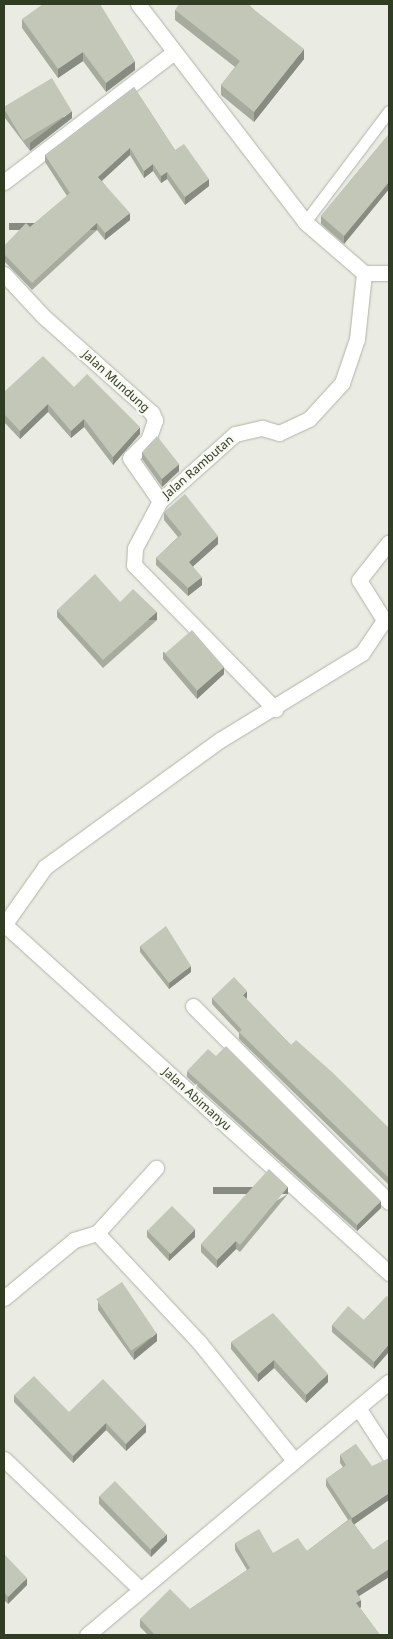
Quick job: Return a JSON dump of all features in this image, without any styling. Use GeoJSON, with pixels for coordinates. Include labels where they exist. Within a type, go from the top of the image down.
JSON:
{"type":"FeatureCollection","features":[{"type":"Feature","properties":{"kind":"street"},"geometry":{"type":"LineString","coordinates":[[138,4],[305,222],[364,273],[389,273]]}},
{"type":"Feature","properties":{"kind":"street"},"geometry":{"type":"LineString","coordinates":[[4,182],[174,52]]}},
{"type":"Feature","properties":{"kind":"street","name":"Jalan Rambutan"},"geometry":{"type":"LineString","coordinates":[[160,500],[235,434],[262,428],[279,432],[310,419],[342,383],[357,339],[364,273]]}},
{"type":"Feature","properties":{"kind":"street","name":"Jalan Mundung"},"geometry":{"type":"LineString","coordinates":[[4,274],[152,413],[156,420],[148,440],[130,458],[160,500]]}},
{"type":"Feature","properties":{"kind":"street"},"geometry":{"type":"LineString","coordinates":[[160,500],[135,548],[134,566],[275,709]]}},
{"type":"Feature","properties":{"kind":"street"},"geometry":{"type":"LineString","coordinates":[[4,925],[45,867],[220,740],[275,709],[362,653],[377,635],[382,612],[358,580],[389,542]]}},
{"type":"Feature","properties":{"kind":"street","name":"Jalan Abimanyu"},"geometry":{"type":"LineString","coordinates":[[4,925],[389,1273]]}},
{"type":"Feature","properties":{"kind":"street"},"geometry":{"type":"LineString","coordinates":[[193,1006],[389,1202]]}},
{"type":"Feature","properties":{"kind":"street"},"geometry":{"type":"LineString","coordinates":[[4,1298],[74,1240],[97,1233],[156,1168]]}},
{"type":"Feature","properties":{"kind":"street"},"geometry":{"type":"LineString","coordinates":[[97,1233],[192,1335],[294,1460]]}},
{"type":"Feature","properties":{"kind":"street"},"geometry":{"type":"LineString","coordinates":[[87,1635],[389,1382]]}},
{"type":"Feature","properties":{"kind":"street"},"geometry":{"type":"LineString","coordinates":[[359,1409],[389,1455]]}},
{"type":"Feature","properties":{"kind":"street"},"geometry":{"type":"LineString","coordinates":[[4,1459],[140,1589]]}},
{"type":"Feature","properties":{"kind":"lane"},"geometry":{"type":"LineString","coordinates":[[305,222],[389,111]]}},
{"type":"Feature","properties":{"kind":"building"},"geometry":{"type":"Polygon","coordinates":[[[43,4],[100,4],[135,61],[106,83],[83,52],[58,69],[22,19],[43,4]]]}},
{"type":"Feature","properties":{"kind":"building"},"geometry":{"type":"Polygon","coordinates":[[[179,4],[247,4],[304,49],[254,112],[221,85],[240,61],[175,10],[179,4]]]}},
{"type":"Feature","properties":{"kind":"building"},"geometry":{"type":"Polygon","coordinates":[[[52,78],[72,111],[23,141],[4,107],[52,78]]]}},
{"type":"Feature","properties":{"kind":"building"},"geometry":{"type":"Polygon","coordinates":[[[134,87],[175,150],[184,144],[209,179],[185,197],[167,172],[161,176],[153,164],[144,171],[130,148],[98,177],[130,213],[105,233],[97,223],[32,283],[4,254],[4,246],[26,223],[30,227],[70,193],[45,155],[134,87]]]}},
{"type":"Feature","properties":{"kind":"building"},"geometry":{"type":"Polygon","coordinates":[[[389,134],[389,182],[344,236],[321,216],[389,134]]]}},
{"type":"Feature","properties":{"kind":"building"},"geometry":{"type":"Polygon","coordinates":[[[43,356],[74,387],[87,374],[140,427],[113,457],[84,419],[71,431],[48,404],[20,431],[4,414],[4,392],[43,356]]]}},
{"type":"Feature","properties":{"kind":"building"},"geometry":{"type":"Polygon","coordinates":[[[157,436],[179,464],[162,479],[142,452],[157,436]]]}},
{"type":"Feature","properties":{"kind":"building"},"geometry":{"type":"Polygon","coordinates":[[[185,494],[218,536],[189,562],[202,577],[188,588],[156,558],[182,534],[164,512],[185,494]]]}},
{"type":"Feature","properties":{"kind":"building"},"geometry":{"type":"Polygon","coordinates":[[[95,574],[120,602],[133,589],[157,612],[103,660],[57,610],[95,574]]]}},
{"type":"Feature","properties":{"kind":"building"},"geometry":{"type":"Polygon","coordinates":[[[192,630],[224,667],[197,691],[165,654],[192,630]]]}},
{"type":"Feature","properties":{"kind":"building"},"geometry":{"type":"Polygon","coordinates":[[[166,926],[191,966],[169,983],[140,946],[166,926]]]}},
{"type":"Feature","properties":{"kind":"building"},"geometry":{"type":"Polygon","coordinates":[[[234,977],[247,991],[243,995],[291,1045],[296,1040],[389,1128],[389,1178],[239,1032],[242,1030],[212,998],[234,977]]]}},
{"type":"Feature","properties":{"kind":"building"},"geometry":{"type":"Polygon","coordinates":[[[226,1046],[381,1201],[357,1225],[187,1071],[208,1049],[216,1056],[226,1046]]]}},
{"type":"Feature","properties":{"kind":"building"},"geometry":{"type":"Polygon","coordinates":[[[269,1169],[288,1187],[240,1245],[236,1241],[217,1260],[201,1244],[269,1169]]]}},
{"type":"Feature","properties":{"kind":"building"},"geometry":{"type":"Polygon","coordinates":[[[172,1206],[195,1229],[171,1254],[147,1231],[172,1206]]]}},
{"type":"Feature","properties":{"kind":"building"},"geometry":{"type":"Polygon","coordinates":[[[122,1282],[157,1333],[131,1351],[96,1299],[122,1282]]]}},
{"type":"Feature","properties":{"kind":"building"},"geometry":{"type":"Polygon","coordinates":[[[387,1296],[389,1298],[389,1344],[374,1362],[332,1325],[348,1306],[364,1320],[387,1296]]]}},
{"type":"Feature","properties":{"kind":"building"},"geometry":{"type":"Polygon","coordinates":[[[273,1313],[328,1374],[306,1395],[274,1360],[258,1374],[231,1342],[273,1313]]]}},
{"type":"Feature","properties":{"kind":"building"},"geometry":{"type":"Polygon","coordinates":[[[34,1376],[69,1412],[103,1379],[146,1424],[126,1444],[106,1423],[73,1456],[14,1395],[34,1376]]]}},
{"type":"Feature","properties":{"kind":"building"},"geometry":{"type":"Polygon","coordinates":[[[356,1444],[372,1466],[389,1458],[389,1493],[352,1518],[326,1479],[346,1465],[340,1455],[356,1444]]]}},
{"type":"Feature","properties":{"kind":"building"},"geometry":{"type":"Polygon","coordinates":[[[115,1481],[166,1534],[151,1550],[99,1496],[115,1481]]]}},
{"type":"Feature","properties":{"kind":"building"},"geometry":{"type":"Polygon","coordinates":[[[350,1519],[373,1550],[389,1539],[389,1569],[356,1591],[361,1600],[356,1603],[380,1635],[155,1635],[140,1619],[170,1589],[190,1609],[250,1568],[235,1543],[259,1529],[273,1553],[298,1538],[307,1551],[350,1519]]]}},
{"type":"Feature","properties":{"kind":"building"},"geometry":{"type":"Polygon","coordinates":[[[4,1554],[27,1578],[8,1597],[4,1592],[4,1554]]]}}]}
